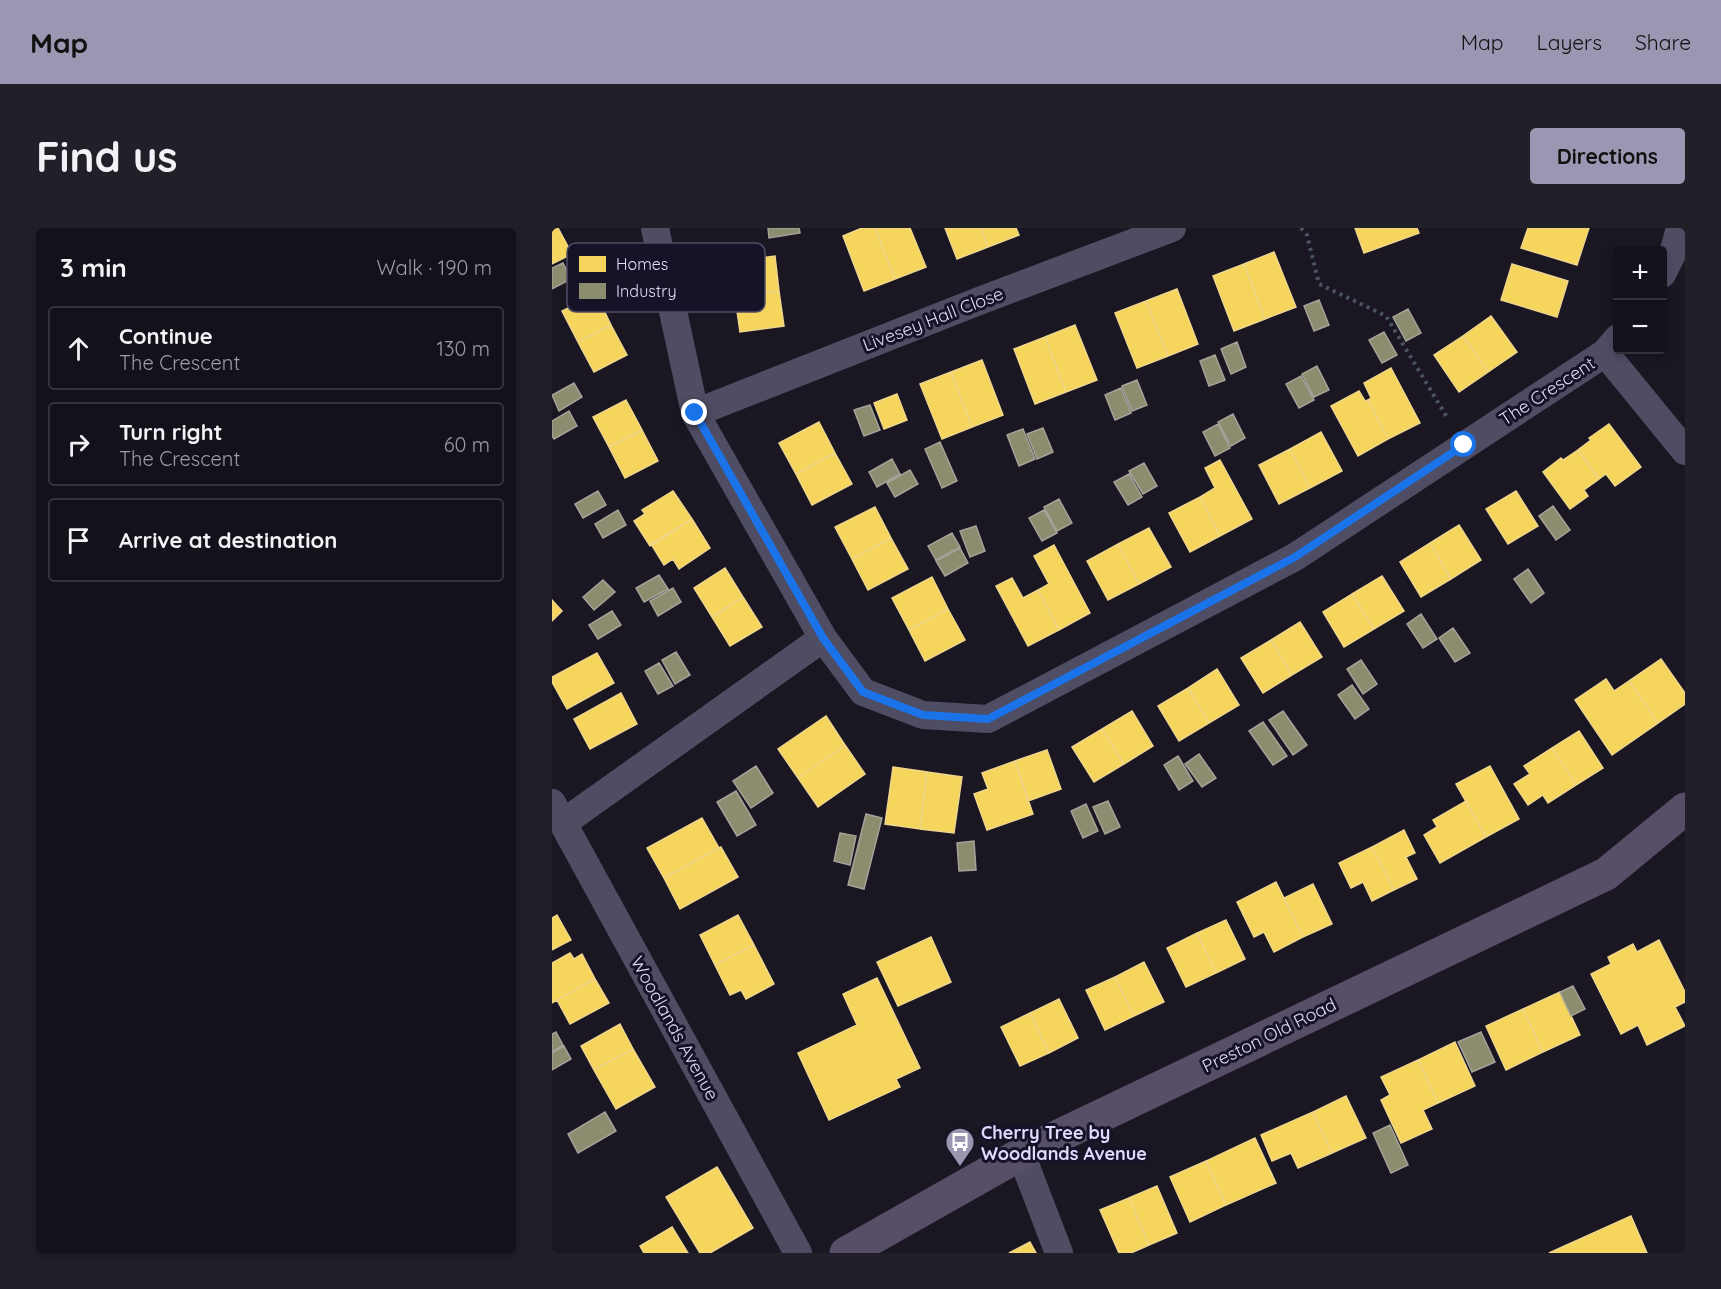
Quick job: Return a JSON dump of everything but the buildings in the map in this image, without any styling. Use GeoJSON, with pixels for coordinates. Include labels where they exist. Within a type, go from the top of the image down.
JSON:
{"type":"FeatureCollection","features":[{"type":"Feature","properties":{"kind":"main road","name":"Preston Old Road"},"geometry":{"type":"LineString","coordinates":[[846,1253],[1020,1154],[1606,874],[1685,809]]}},
{"type":"Feature","properties":{"kind":"street","name":"The Crescent"},"geometry":{"type":"LineString","coordinates":[[655,228],[658,243]]}},
{"type":"Feature","properties":{"kind":"street","name":"Livesey Hall Close"},"geometry":{"type":"LineString","coordinates":[[695,413],[1172,228]]}},
{"type":"Feature","properties":{"kind":"street"},"geometry":{"type":"LineString","coordinates":[[1667,264],[1674,250],[1680,228]]}},
{"type":"Feature","properties":{"kind":"street","name":"The Crescent"},"geometry":{"type":"LineString","coordinates":[[673,312],[695,413],[823,638],[863,692],[923,715],[988,719],[1295,557],[1611,346],[1685,451]]}},
{"type":"Feature","properties":{"kind":"street"},"geometry":{"type":"LineString","coordinates":[[558,813],[823,638]]}},
{"type":"Feature","properties":{"kind":"street","name":"Woodlands Avenue"},"geometry":{"type":"LineString","coordinates":[[558,813],[798,1253]]}},
{"type":"Feature","properties":{"kind":"street"},"geometry":{"type":"LineString","coordinates":[[1020,1154],[1059,1253]]}},
{"type":"Feature","properties":{"kind":"path"},"geometry":{"type":"LineString","coordinates":[[1301,228],[1307,235],[1319,284],[1386,316],[1464,445]]}},
{"type":"Feature","properties":{"kind":"place","name":"Cherry Tree by Woodlands Avenue"},"geometry":{"type":"Point","coordinates":[960,1168]}},
{"type":"Feature","properties":{"kind":"route"},"geometry":{"type":"LineString","coordinates":[[695,413],[823,638],[863,692],[923,715],[988,719],[1295,557],[1464,445]]}}]}
